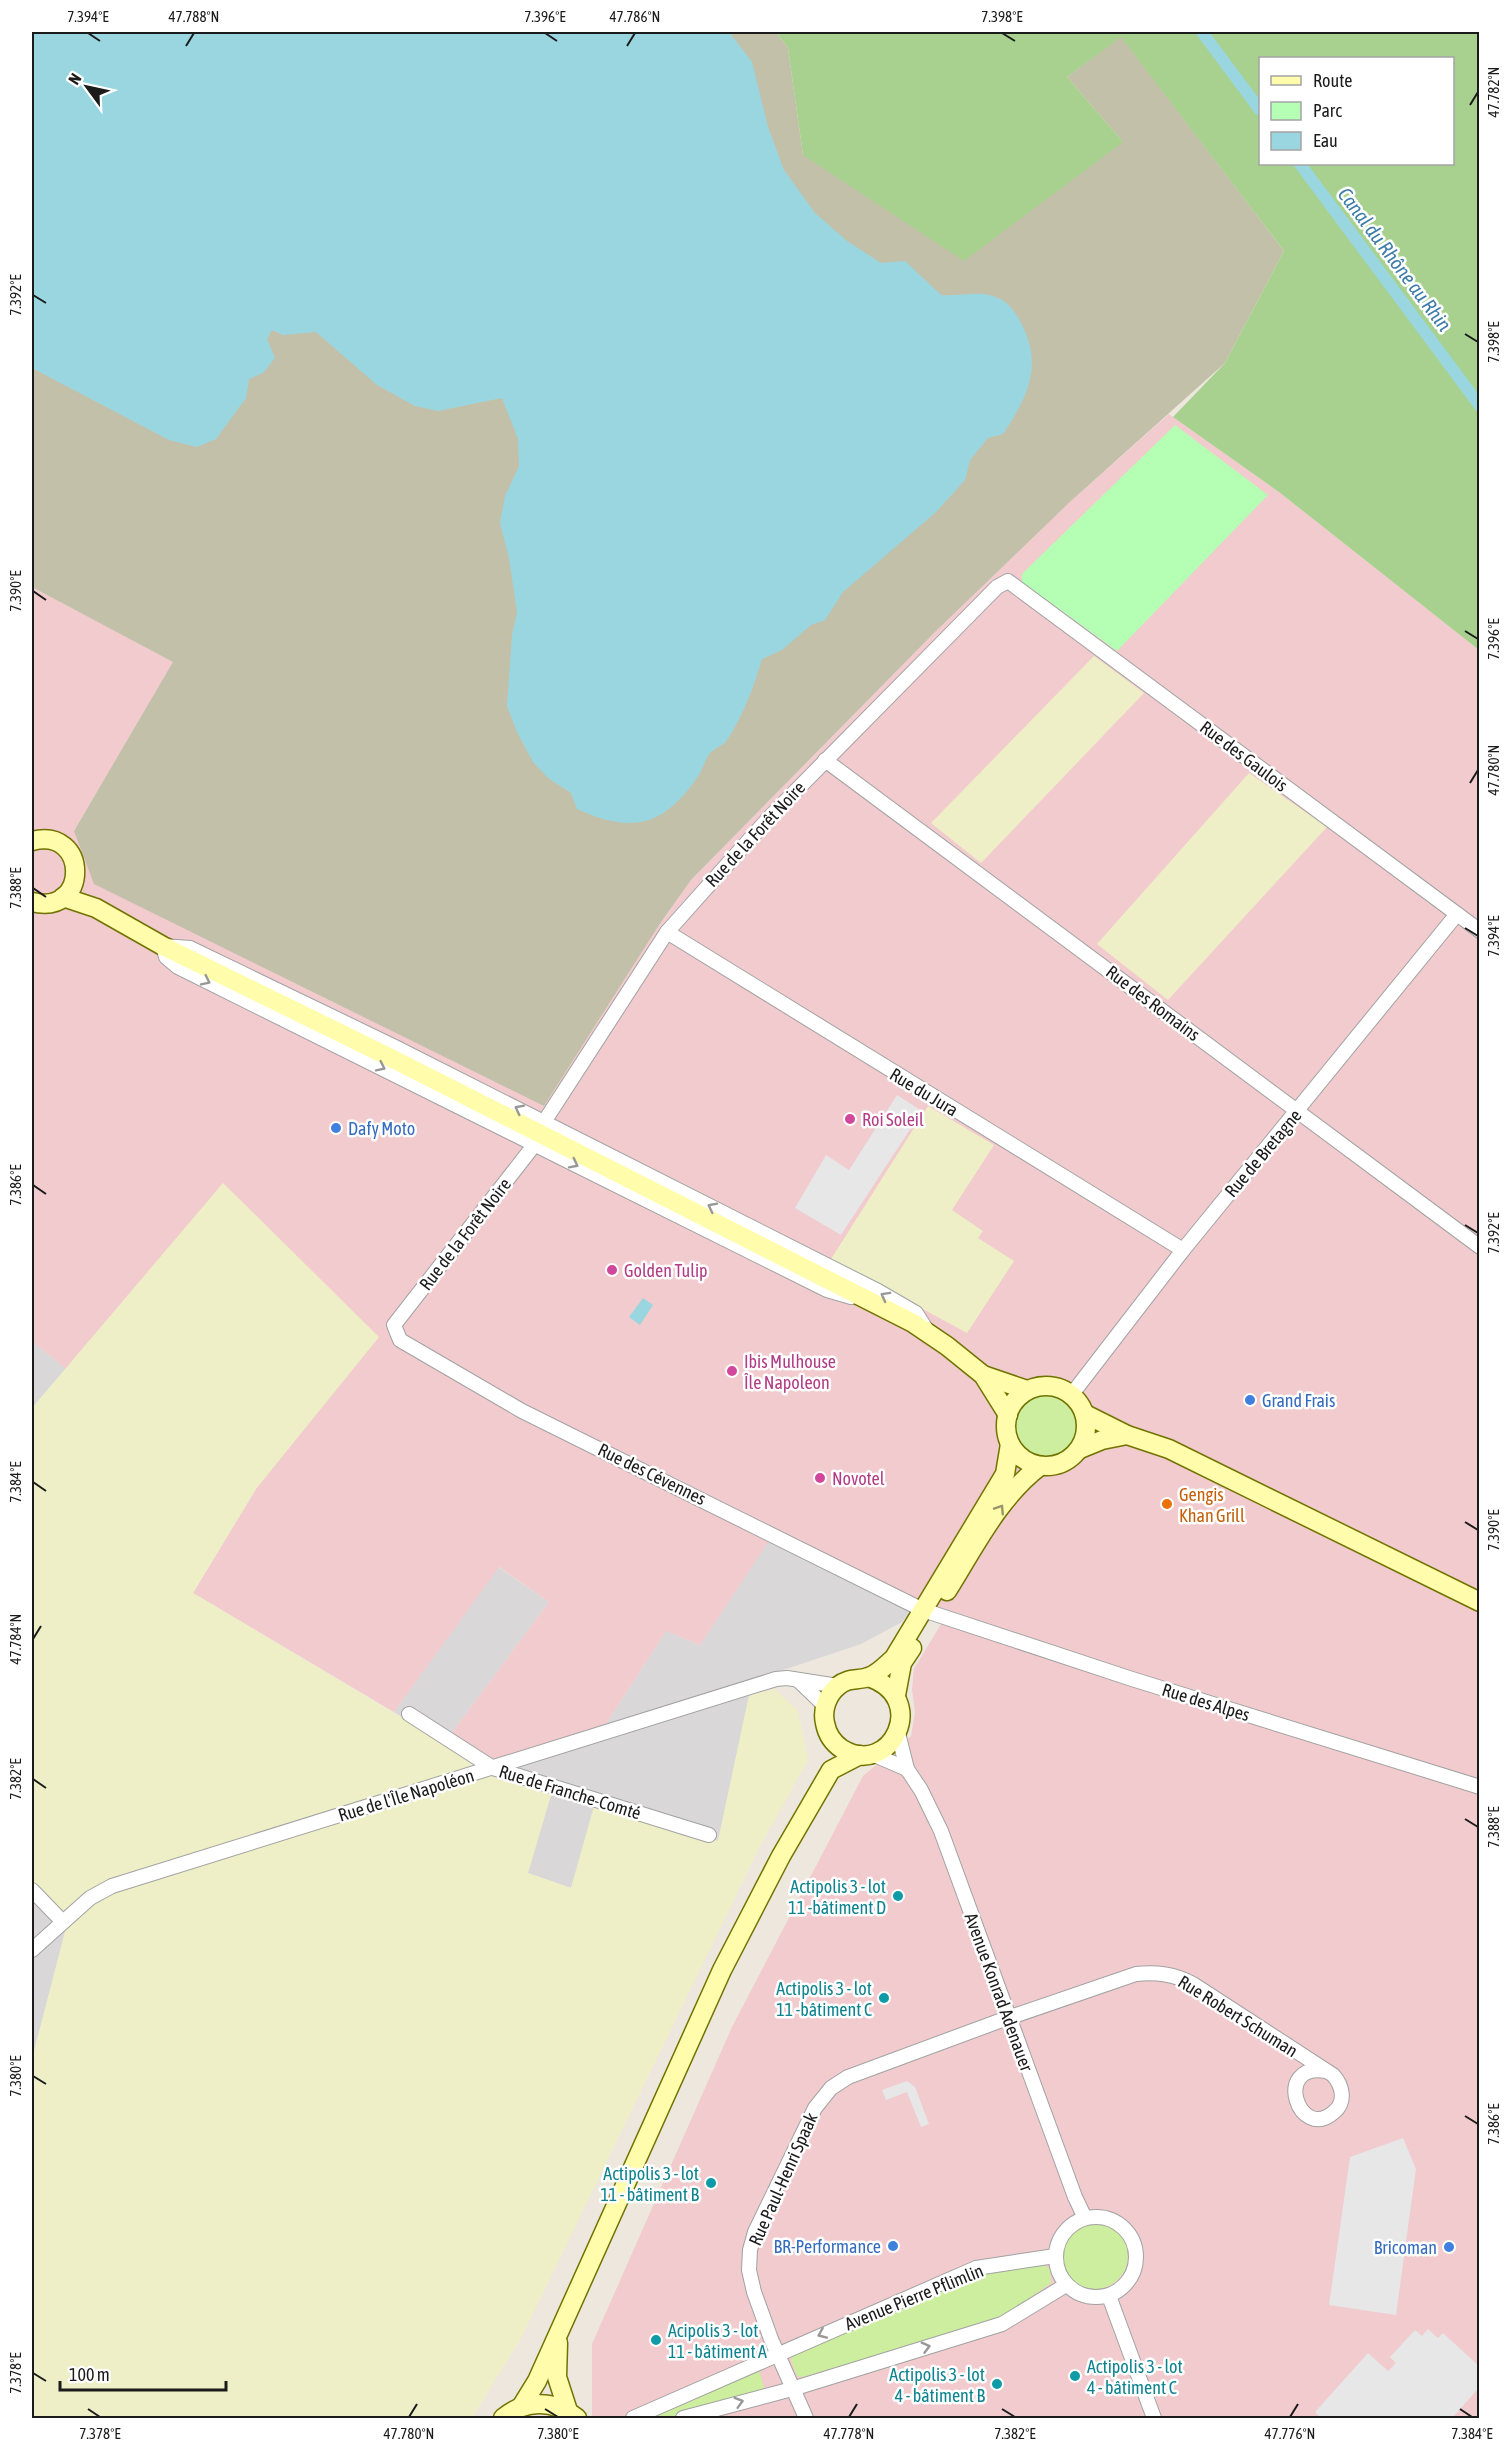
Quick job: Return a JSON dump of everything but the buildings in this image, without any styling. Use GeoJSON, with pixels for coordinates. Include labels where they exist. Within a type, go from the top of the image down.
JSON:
{"type":"FeatureCollection","features":[{"type":"Feature","properties":{"kind":"main road"},"geometry":{"type":"LineString","coordinates":[[32,841],[44,839],[61,844],[74,861],[75,879],[63,897],[51,903],[32,903]]}},
{"type":"Feature","properties":{"kind":"main road"},"geometry":{"type":"LineString","coordinates":[[75,879],[96,908]]}},
{"type":"Feature","properties":{"kind":"main road"},"geometry":{"type":"LineString","coordinates":[[63,897],[96,908],[163,946],[389,1057],[862,1297],[928,1332],[983,1375],[1027,1390],[1050,1386],[1072,1394],[1085,1414],[1087,1426],[1080,1449]]}},
{"type":"Feature","properties":{"kind":"main road"},"geometry":{"type":"LineString","coordinates":[[983,1375],[1008,1415]]}},
{"type":"Feature","properties":{"kind":"main road"},"geometry":{"type":"LineString","coordinates":[[1027,1390],[1012,1405],[1006,1430],[1010,1444],[1022,1458],[1040,1466]]}},
{"type":"Feature","properties":{"kind":"main road"},"geometry":{"type":"LineString","coordinates":[[1085,1414],[1127,1435],[1169,1449],[1479,1602]]}},
{"type":"Feature","properties":{"kind":"main road"},"geometry":{"type":"LineString","coordinates":[[868,1677],[894,1658],[1020,1481],[1040,1466],[1062,1463],[1080,1449],[1102,1440],[1127,1435]]}},
{"type":"Feature","properties":{"kind":"main road"},"geometry":{"type":"LineString","coordinates":[[831,1770],[883,1750],[898,1733],[901,1714],[896,1695],[902,1664],[928,1611],[1005,1474],[1010,1444]]}},
{"type":"Feature","properties":{"kind":"main road"},"geometry":{"type":"LineString","coordinates":[[503,2418],[520,2407],[537,2381],[722,1970],[781,1856],[831,1770],[830,1737],[824,1717],[825,1706],[838,1686],[857,1677],[868,1677],[888,1687],[896,1695]]}},
{"type":"Feature","properties":{"kind":"main road"},"geometry":{"type":"LineString","coordinates":[[830,1737],[837,1746],[848,1752],[866,1755]]}},
{"type":"Feature","properties":{"kind":"main road"},"geometry":{"type":"LineString","coordinates":[[559,2334],[557,2377],[572,2415]]}},
{"type":"Feature","properties":{"kind":"main road"},"geometry":{"type":"LineString","coordinates":[[520,2407],[543,2404],[572,2415]]}},
{"type":"Feature","properties":{"kind":"street","name":"Rue de la Forêt Noire"},"geometry":{"type":"LineString","coordinates":[[544,1122],[667,932],[719,871],[825,760],[997,587],[1008,582]]}},
{"type":"Feature","properties":{"kind":"street","name":"Rue des Gaulois"},"geometry":{"type":"LineString","coordinates":[[1008,582],[1479,931]]}},
{"type":"Feature","properties":{"kind":"street","name":"Rue des Romains"},"geometry":{"type":"LineString","coordinates":[[825,760],[1479,1247]]}},
{"type":"Feature","properties":{"kind":"street","name":"Rue de Bretagne"},"geometry":{"type":"LineString","coordinates":[[1072,1394],[1183,1250],[1457,914]]}},
{"type":"Feature","properties":{"kind":"street","name":"Rue du Jura"},"geometry":{"type":"LineString","coordinates":[[667,932],[1183,1250]]}},
{"type":"Feature","properties":{"kind":"street"},"geometry":{"type":"LineString","coordinates":[[862,1297],[846,1298],[827,1290],[178,967],[166,957],[163,946],[190,948],[544,1122],[878,1292],[916,1313],[924,1322],[928,1332]]}},
{"type":"Feature","properties":{"kind":"street","name":"Rue de la Forêt Noire"},"geometry":{"type":"LineString","coordinates":[[394,1324],[536,1144]]}},
{"type":"Feature","properties":{"kind":"street","name":"Rue des Cévennes"},"geometry":{"type":"LineString","coordinates":[[394,1324],[400,1340],[522,1411],[928,1611]]}},
{"type":"Feature","properties":{"kind":"street","name":"Rue des Alpes"},"geometry":{"type":"LineString","coordinates":[[928,1611],[1132,1679],[1479,1787]]}},
{"type":"Feature","properties":{"kind":"street","name":"Rue de l'Île Napoléon"},"geometry":{"type":"LineString","coordinates":[[32,1950],[90,1898],[112,1886],[776,1679],[787,1678],[838,1686]]}},
{"type":"Feature","properties":{"kind":"street"},"geometry":{"type":"LineString","coordinates":[[799,1681],[825,1706]]}},
{"type":"Feature","properties":{"kind":"street","name":"Rue de Franche-Comté"},"geometry":{"type":"LineString","coordinates":[[409,1714],[493,1768],[709,1835]]}},
{"type":"Feature","properties":{"kind":"street","name":"Avenue Konrad Adenauer"},"geometry":{"type":"LineString","coordinates":[[898,1733],[907,1769],[921,1790],[941,1831],[1085,2218]]}},
{"type":"Feature","properties":{"kind":"street"},"geometry":{"type":"LineString","coordinates":[[866,1755],[907,1769]]}},
{"type":"Feature","properties":{"kind":"street"},"geometry":{"type":"LineString","coordinates":[[32,1890],[62,1921]]}},
{"type":"Feature","properties":{"kind":"street","name":"Rue Robert Schuman"},"geometry":{"type":"LineString","coordinates":[[1009,2018],[1136,1974],[1153,1972],[1171,1975],[1193,1984],[1326,2071],[1339,2081],[1342,2096],[1336,2110],[1323,2118],[1307,2115],[1296,2104],[1295,2088],[1304,2075],[1318,2070],[1326,2071]]}},
{"type":"Feature","properties":{"kind":"street","name":"Rue Paul-Henri Spaak"},"geometry":{"type":"LineString","coordinates":[[777,2354],[754,2292],[749,2270],[750,2250],[755,2232],[815,2108],[831,2088],[848,2078],[1009,2018]]}},
{"type":"Feature","properties":{"kind":"street"},"geometry":{"type":"LineString","coordinates":[[1294,2050],[1304,2075]]}},
{"type":"Feature","properties":{"kind":"street"},"geometry":{"type":"LineString","coordinates":[[1085,2218],[1104,2218],[1122,2226],[1130,2236],[1135,2249],[1136,2263],[1132,2276],[1126,2284],[1109,2296],[1086,2296],[1075,2292],[1060,2276],[1055,2256],[1058,2243],[1073,2223],[1085,2218]]}},
{"type":"Feature","properties":{"kind":"street","name":"Avenue Pierre Pflimlin"},"geometry":{"type":"LineString","coordinates":[[633,2418],[976,2268],[1055,2256]]}},
{"type":"Feature","properties":{"kind":"street"},"geometry":{"type":"LineString","coordinates":[[682,2418],[792,2389],[1002,2324],[1066,2285]]}},
{"type":"Feature","properties":{"kind":"street"},"geometry":{"type":"LineString","coordinates":[[1109,2296],[1154,2418]]}},
{"type":"Feature","properties":{"kind":"street"},"geometry":{"type":"LineString","coordinates":[[777,2354],[806,2418]]}},
{"type":"Feature","properties":{"kind":"shaded area"},"geometry":{"type":"Polygon","coordinates":[[[32,32],[776,32],[788,48],[803,155],[1122,141],[1067,77],[1121,36],[1284,251],[1225,363],[1071,501],[934,633],[691,880],[659,925],[544,1106],[94,884],[74,831],[173,662],[32,587],[32,32]]]}},
{"type":"Feature","properties":{"kind":"shaded area"},"geometry":{"type":"Polygon","coordinates":[[[1169,414],[1279,492],[1479,650],[1479,2418],[592,2418],[592,2344],[732,2027],[863,1776],[911,1736],[915,1713],[912,1689],[914,1669],[941,1624],[768,1542],[700,1645],[666,1631],[604,1727],[491,1761],[450,1735],[549,1602],[499,1567],[394,1712],[193,1593],[256,1489],[233,1194],[223,1184],[66,1369],[32,1341],[32,587],[174,662],[74,831],[659,925],[691,880],[934,633],[1071,501],[1169,414]]]}},
{"type":"Feature","properties":{"kind":"shaded area"},"geometry":{"type":"Polygon","coordinates":[[[897,1095],[922,1111],[841,1235],[795,1208],[826,1155],[849,1170],[897,1095]]]}},
{"type":"Feature","properties":{"kind":"shaded area"},"geometry":{"type":"Polygon","coordinates":[[[32,1341],[66,1369],[32,1408],[32,1341]]]}},
{"type":"Feature","properties":{"kind":"shaded area"},"geometry":{"type":"Polygon","coordinates":[[[768,1541],[910,1611],[902,1622],[861,1644],[753,1680],[718,1841],[595,1806],[571,1888],[528,1873],[498,1775],[394,1712],[498,1567],[549,1602],[450,1735],[604,1727],[666,1631],[700,1645],[768,1541]]]}},
{"type":"Feature","properties":{"kind":"shaded area"},"geometry":{"type":"Polygon","coordinates":[[[32,1891],[46,1905],[65,1932],[32,2059],[32,1891]]]}},
{"type":"Feature","properties":{"kind":"shaded area"},"geometry":{"type":"Polygon","coordinates":[[[907,2081],[915,2087],[929,2124],[921,2127],[907,2092],[886,2100],[882,2090],[907,2081]]]}},
{"type":"Feature","properties":{"kind":"shaded area"},"geometry":{"type":"Polygon","coordinates":[[[1403,2138],[1416,2169],[1396,2315],[1329,2305],[1350,2157],[1403,2138]]]}},
{"type":"Feature","properties":{"kind":"shaded area"},"geometry":{"type":"Polygon","coordinates":[[[1428,2329],[1438,2338],[1443,2333],[1479,2366],[1479,2388],[1452,2418],[1321,2418],[1315,2412],[1368,2353],[1388,2371],[1396,2363],[1390,2357],[1415,2330],[1422,2336],[1428,2329]]]}},
{"type":"Feature","properties":{"kind":"green space"},"geometry":{"type":"Polygon","coordinates":[[[776,32],[1479,32],[1479,650],[1279,492],[1173,417],[1225,363],[1284,251],[1121,37],[1067,77],[1123,142],[964,261],[803,155],[788,48],[776,32]]]}},
{"type":"Feature","properties":{"kind":"green space"},"geometry":{"type":"Polygon","coordinates":[[[1175,425],[1268,495],[1117,651],[1022,582],[1022,574],[1175,425]]]}},
{"type":"Feature","properties":{"kind":"green space"},"geometry":{"type":"Polygon","coordinates":[[[1094,656],[1144,693],[981,863],[931,823],[1094,656]]]}},
{"type":"Feature","properties":{"kind":"green space"},"geometry":{"type":"Polygon","coordinates":[[[1249,773],[1327,827],[1168,1000],[1097,944],[1249,773]]]}},
{"type":"Feature","properties":{"kind":"green space"},"geometry":{"type":"Polygon","coordinates":[[[928,1106],[994,1145],[952,1210],[983,1231],[978,1238],[1014,1261],[967,1333],[831,1259],[928,1106]]]}},
{"type":"Feature","properties":{"kind":"green space"},"geometry":{"type":"Polygon","coordinates":[[[223,1183],[379,1337],[256,1489],[193,1593],[498,1775],[552,1792],[528,1873],[571,1888],[594,1806],[718,1841],[749,1695],[775,1689],[798,1711],[808,1760],[760,1846],[521,2338],[472,2418],[32,2418],[32,2059],[65,1932],[46,1905],[32,1891],[32,1408],[223,1183]]]}},
{"type":"Feature","properties":{"kind":"green space"},"geometry":{"type":"Polygon","coordinates":[[[1044,1394],[1056,1396],[1067,1403],[1074,1414],[1076,1426],[1074,1438],[1067,1449],[1056,1456],[1044,1458],[1032,1456],[1021,1449],[1014,1438],[1012,1426],[1014,1414],[1021,1403],[1032,1396],[1044,1394]]]}},
{"type":"Feature","properties":{"kind":"green space"},"geometry":{"type":"Polygon","coordinates":[[[1089,2223],[1101,2223],[1113,2228],[1123,2238],[1128,2256],[1126,2269],[1113,2284],[1101,2289],[1089,2289],[1077,2284],[1067,2274],[1062,2262],[1062,2250],[1067,2238],[1077,2228],[1089,2223]]]}},
{"type":"Feature","properties":{"kind":"green space"},"geometry":{"type":"Polygon","coordinates":[[[1041,2263],[1050,2269],[1051,2283],[1008,2313],[992,2321],[803,2377],[797,2376],[791,2360],[794,2354],[985,2270],[1041,2263]]]}},
{"type":"Feature","properties":{"kind":"green space"},"geometry":{"type":"Polygon","coordinates":[[[755,2370],[759,2371],[764,2387],[762,2390],[667,2418],[643,2418],[755,2370]]]}},
{"type":"Feature","properties":{"kind":"water"},"geometry":{"type":"Polygon","coordinates":[[[32,32],[729,32],[752,62],[768,127],[784,170],[815,213],[847,241],[881,263],[905,261],[941,295],[985,294],[1007,304],[1017,315],[1023,327],[1032,356],[1032,370],[1025,396],[1003,434],[988,438],[970,460],[965,480],[936,512],[843,592],[825,620],[811,625],[782,650],[762,659],[748,701],[733,731],[725,742],[709,754],[698,776],[671,808],[644,821],[629,823],[596,817],[577,809],[571,793],[548,778],[533,762],[517,732],[507,706],[512,635],[517,612],[509,558],[500,523],[505,496],[519,466],[518,439],[502,398],[438,411],[415,406],[377,385],[316,332],[283,335],[272,330],[267,339],[275,358],[263,373],[249,379],[246,398],[216,439],[197,447],[169,440],[32,368],[32,32]]]}},
{"type":"Feature","properties":{"kind":"water"},"geometry":{"type":"Polygon","coordinates":[[[643,1298],[653,1305],[640,1325],[629,1317],[643,1298]]]}},
{"type":"Feature","properties":{"kind":"waterway","name":"Canal du Rhône au Rhin"},"geometry":{"type":"LineString","coordinates":[[1202,32],[1259,109]]}},
{"type":"Feature","properties":{"kind":"waterway","name":"Canal du Rhône au Rhin"},"geometry":{"type":"LineString","coordinates":[[1301,165],[1480,406]]}},
{"type":"Feature","properties":{"kind":"place","name":"Roi Soleil"},"geometry":{"type":"Point","coordinates":[850,1119]}},
{"type":"Feature","properties":{"kind":"place","name":"Dafy Moto"},"geometry":{"type":"Point","coordinates":[336,1128]}},
{"type":"Feature","properties":{"kind":"place","name":"Golden Tulip"},"geometry":{"type":"Point","coordinates":[612,1270]}},
{"type":"Feature","properties":{"kind":"place","name":"Ibis Mulhouse Île Napoleon"},"geometry":{"type":"Point","coordinates":[732,1371]}},
{"type":"Feature","properties":{"kind":"place","name":"Grand Frais"},"geometry":{"type":"Point","coordinates":[1250,1400]}},
{"type":"Feature","properties":{"kind":"place","name":"Novotel"},"geometry":{"type":"Point","coordinates":[820,1478]}},
{"type":"Feature","properties":{"kind":"place","name":"Gengis Khan Grill"},"geometry":{"type":"Point","coordinates":[1167,1504]}},
{"type":"Feature","properties":{"kind":"place","name":"Actipolis 3 - lot 11 -bâtiment D"},"geometry":{"type":"Point","coordinates":[898,1896]}},
{"type":"Feature","properties":{"kind":"place","name":"Actipolis 3 - lot 11 -bâtiment C"},"geometry":{"type":"Point","coordinates":[884,1998]}},
{"type":"Feature","properties":{"kind":"place","name":"Actipolis 3 - lot 11 - bâtiment B"},"geometry":{"type":"Point","coordinates":[711,2183]}},
{"type":"Feature","properties":{"kind":"place","name":"BR-Performance"},"geometry":{"type":"Point","coordinates":[893,2246]}},
{"type":"Feature","properties":{"kind":"place","name":"Bricoman"},"geometry":{"type":"Point","coordinates":[1449,2247]}},
{"type":"Feature","properties":{"kind":"place","name":"Acipolis 3 - lot 11 - bâtiment A"},"geometry":{"type":"Point","coordinates":[656,2340]}},
{"type":"Feature","properties":{"kind":"place","name":"Actipolis 3 - lot 4 - bâtiment C"},"geometry":{"type":"Point","coordinates":[1075,2376]}},
{"type":"Feature","properties":{"kind":"place","name":"Actipolis 3 - lot 4 - bâtiment B"},"geometry":{"type":"Point","coordinates":[997,2384]}}]}
